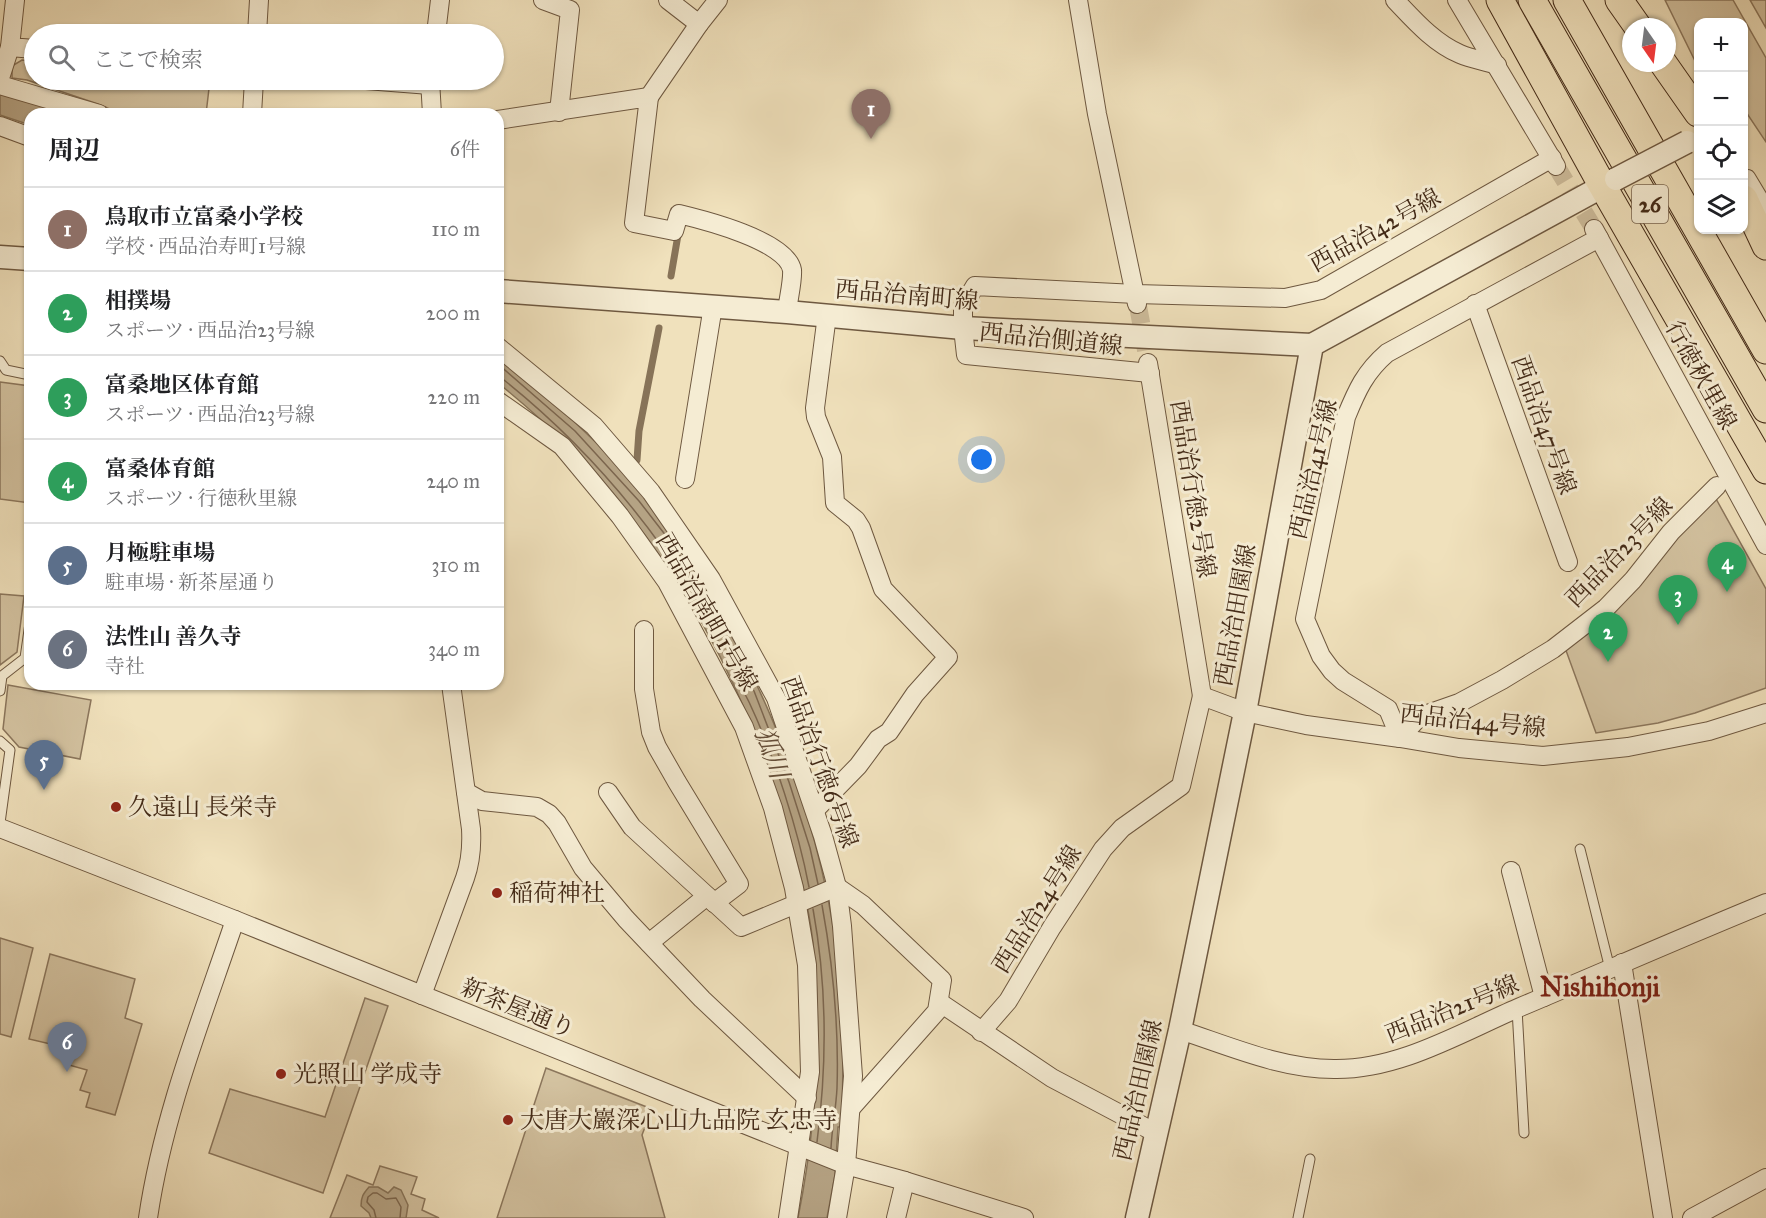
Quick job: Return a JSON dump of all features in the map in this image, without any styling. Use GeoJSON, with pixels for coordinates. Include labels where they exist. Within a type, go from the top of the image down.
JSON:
{"type":"FeatureCollection","features":[{"type":"Feature","properties":{"kind":"main road"},"geometry":{"type":"LineString","coordinates":[[1500,0],[1609,182],[1766,470]]}},
{"type":"Feature","properties":{"kind":"main road","name":"26"},"geometry":{"type":"LineString","coordinates":[[1532,0],[1766,409]]}},
{"type":"Feature","properties":{"kind":"main road","name":"26"},"geometry":{"type":"LineString","coordinates":[[1567,0],[1766,350]]}},
{"type":"Feature","properties":{"kind":"main road"},"geometry":{"type":"LineString","coordinates":[[1619,0],[1632,18]]}},
{"type":"Feature","properties":{"kind":"main road"},"geometry":{"type":"LineString","coordinates":[[1669,72],[1694,107]]}},
{"type":"Feature","properties":{"kind":"main road"},"geometry":{"type":"LineString","coordinates":[[1748,194],[1766,246]]}},
{"type":"Feature","properties":{"kind":"street"},"geometry":{"type":"LineString","coordinates":[[0,78],[10,47],[15,0]]}},
{"type":"Feature","properties":{"kind":"street"},"geometry":{"type":"LineString","coordinates":[[258,24],[259,0]]}},
{"type":"Feature","properties":{"kind":"street"},"geometry":{"type":"LineString","coordinates":[[437,24],[440,0]]}},
{"type":"Feature","properties":{"kind":"street"},"geometry":{"type":"LineString","coordinates":[[543,0],[564,3],[570,10],[559,112]]}},
{"type":"Feature","properties":{"kind":"street"},"geometry":{"type":"LineString","coordinates":[[668,0],[699,24]]}},
{"type":"Feature","properties":{"kind":"street"},"geometry":{"type":"LineString","coordinates":[[718,0],[649,97],[634,223],[674,231],[679,214],[733,228],[783,253],[792,269],[787,312]]}},
{"type":"Feature","properties":{"kind":"street"},"geometry":{"type":"LineString","coordinates":[[1078,0],[1097,114],[1137,300]]}},
{"type":"Feature","properties":{"kind":"street"},"geometry":{"type":"LineString","coordinates":[[1395,0],[1422,28],[1447,46],[1461,54],[1497,65]]}},
{"type":"Feature","properties":{"kind":"street"},"geometry":{"type":"LineString","coordinates":[[1457,0],[1497,65]]}},
{"type":"Feature","properties":{"kind":"street"},"geometry":{"type":"LineString","coordinates":[[10,47],[24,48]]}},
{"type":"Feature","properties":{"kind":"street","name":"西品治42号線"},"geometry":{"type":"LineString","coordinates":[[1137,300],[1285,298],[1320,290],[1554,162],[1497,65]]}},
{"type":"Feature","properties":{"kind":"street"},"geometry":{"type":"LineString","coordinates":[[0,85],[79,108]]}},
{"type":"Feature","properties":{"kind":"street"},"geometry":{"type":"LineString","coordinates":[[252,108],[253,90]]}},
{"type":"Feature","properties":{"kind":"street"},"geometry":{"type":"LineString","coordinates":[[430,90],[432,108]]}},
{"type":"Feature","properties":{"kind":"street"},"geometry":{"type":"LineString","coordinates":[[504,119],[649,97]]}},
{"type":"Feature","properties":{"kind":"street"},"geometry":{"type":"LineString","coordinates":[[0,126],[24,135]]}},
{"type":"Feature","properties":{"kind":"street"},"geometry":{"type":"LineString","coordinates":[[1312,345],[1609,182],[1693,140]]}},
{"type":"Feature","properties":{"kind":"street"},"geometry":{"type":"LineString","coordinates":[[1748,190],[1766,207]]}},
{"type":"Feature","properties":{"kind":"street","name":"西品治41号線"},"geometry":{"type":"LineString","coordinates":[[1400,738],[1388,709],[1343,681],[1332,671],[1321,656],[1305,619],[1346,417],[1357,390],[1371,367],[1388,353],[1596,233]]}},
{"type":"Feature","properties":{"kind":"street","name":"行徳秋里線"},"geometry":{"type":"LineString","coordinates":[[1596,233],[1766,545]]}},
{"type":"Feature","properties":{"kind":"street"},"geometry":{"type":"LineString","coordinates":[[0,257],[24,259]]}},
{"type":"Feature","properties":{"kind":"street","name":"西品治側道線"},"geometry":{"type":"LineString","coordinates":[[1137,300],[975,286],[963,306],[966,356],[1149,367]]}},
{"type":"Feature","properties":{"kind":"street","name":"西品治南町線"},"geometry":{"type":"LineString","coordinates":[[504,291],[827,315],[963,328],[1312,345]]}},
{"type":"Feature","properties":{"kind":"street","name":"西品治47号線"},"geometry":{"type":"LineString","coordinates":[[1475,304],[1568,562]]}},
{"type":"Feature","properties":{"kind":"street"},"geometry":{"type":"LineString","coordinates":[[685,478],[713,306]]}},
{"type":"Feature","properties":{"kind":"street"},"geometry":{"type":"LineString","coordinates":[[815,810],[858,765],[878,739],[889,732],[915,694],[948,657],[884,589],[861,528],[856,520],[835,503],[832,457],[816,417],[815,408],[827,315]]}},
{"type":"Feature","properties":{"kind":"street","name":"西品治田園線"},"geometry":{"type":"LineString","coordinates":[[1137,1218],[1180,1030],[1245,712],[1312,345]]}},
{"type":"Feature","properties":{"kind":"street","name":"西品治行徳6号線"},"geometry":{"type":"LineString","coordinates":[[504,352],[594,426],[651,492],[711,579],[776,698],[815,810],[842,926],[853,1076],[846,1165],[837,1218]]}},
{"type":"Feature","properties":{"kind":"street","name":"西品治行徳2号線"},"geometry":{"type":"LineString","coordinates":[[1149,367],[1202,696]]}},
{"type":"Feature","properties":{"kind":"street","name":"西品治南町1号線"},"geometry":{"type":"LineString","coordinates":[[504,405],[562,446],[620,516],[667,582],[744,727],[773,808],[800,902],[807,965],[810,1072],[789,1218]]}},
{"type":"Feature","properties":{"kind":"street","name":"西品治23号線"},"geometry":{"type":"LineString","coordinates":[[1400,738],[1419,717],[1459,703],[1502,680],[1553,649],[1605,608],[1633,580],[1671,532],[1717,486]]}},
{"type":"Feature","properties":{"kind":"street"},"geometry":{"type":"LineString","coordinates":[[644,630],[644,689],[651,732],[662,756],[739,884],[711,899],[649,943]]}},
{"type":"Feature","properties":{"kind":"street"},"geometry":{"type":"LineString","coordinates":[[422,995],[471,862],[471,829],[452,690]]}},
{"type":"Feature","properties":{"kind":"street"},"geometry":{"type":"LineString","coordinates":[[1202,696],[1245,712]]}},
{"type":"Feature","properties":{"kind":"street","name":"西品治24号線"},"geometry":{"type":"LineString","coordinates":[[981,1032],[1008,1001],[1052,927],[1103,849],[1122,828],[1181,786],[1202,696]]}},
{"type":"Feature","properties":{"kind":"street","name":"西品治44号線"},"geometry":{"type":"LineString","coordinates":[[1245,712],[1306,725],[1460,748],[1543,756],[1628,747],[1709,731],[1766,715]]}},
{"type":"Feature","properties":{"kind":"street"},"geometry":{"type":"LineString","coordinates":[[466,792],[482,801],[537,807],[549,814],[590,878],[649,943],[702,999],[807,1098]]}},
{"type":"Feature","properties":{"kind":"street"},"geometry":{"type":"LineString","coordinates":[[608,792],[632,827],[741,927],[833,889],[863,905],[942,980],[937,1011],[851,1108]]}},
{"type":"Feature","properties":{"kind":"street","name":"新茶屋通り"},"geometry":{"type":"LineString","coordinates":[[0,828],[235,920],[800,1148],[846,1165],[1024,1218]]}},
{"type":"Feature","properties":{"kind":"street"},"geometry":{"type":"LineString","coordinates":[[1511,871],[1544,997]]}},
{"type":"Feature","properties":{"kind":"street","name":"西品治21号線"},"geometry":{"type":"LineString","coordinates":[[1180,1030],[1289,1065],[1336,1070],[1374,1066],[1408,1056],[1766,903]]}},
{"type":"Feature","properties":{"kind":"street"},"geometry":{"type":"LineString","coordinates":[[148,1218],[154,1177],[182,1075],[235,920]]}},
{"type":"Feature","properties":{"kind":"street"},"geometry":{"type":"LineString","coordinates":[[1616,966],[1663,1218]]}},
{"type":"Feature","properties":{"kind":"street"},"geometry":{"type":"LineString","coordinates":[[939,1002],[1052,1078],[1156,1133]]}},
{"type":"Feature","properties":{"kind":"street"},"geometry":{"type":"LineString","coordinates":[[1692,1218],[1766,1178]]}},
{"type":"Feature","properties":{"kind":"street"},"geometry":{"type":"LineString","coordinates":[[896,1218],[905,1181]]}},
{"type":"Feature","properties":{"kind":"lane"},"geometry":{"type":"LineString","coordinates":[[0,361],[6,370],[24,374]]}},
{"type":"Feature","properties":{"kind":"lane"},"geometry":{"type":"LineString","coordinates":[[0,691],[2,676],[24,659]]}},
{"type":"Feature","properties":{"kind":"lane"},"geometry":{"type":"LineString","coordinates":[[0,741],[10,750],[0,823]]}},
{"type":"Feature","properties":{"kind":"lane"},"geometry":{"type":"LineString","coordinates":[[1580,849],[1616,966]]}},
{"type":"Feature","properties":{"kind":"lane"},"geometry":{"type":"LineString","coordinates":[[1517,1009],[1524,1133]]}},
{"type":"Feature","properties":{"kind":"lane"},"geometry":{"type":"LineString","coordinates":[[1298,1218],[1311,1159]]}},
{"type":"Feature","properties":{"kind":"shaded area"},"geometry":{"type":"Polygon","coordinates":[[[1665,0],[1733,0],[1743,18],[1694,18],[1694,59],[1676,18],[1674,18],[1665,0]]]}},
{"type":"Feature","properties":{"kind":"shaded area"},"geometry":{"type":"Polygon","coordinates":[[[1750,0],[1766,0],[1766,28],[1750,0]]]}},
{"type":"Feature","properties":{"kind":"shaded area"},"geometry":{"type":"Polygon","coordinates":[[[1748,26],[1766,58],[1766,142],[1748,115],[1748,26]]]}},
{"type":"Feature","properties":{"kind":"shaded area"},"geometry":{"type":"Polygon","coordinates":[[[24,60],[24,80],[12,78],[12,66],[24,60]]]}},
{"type":"Feature","properties":{"kind":"shaded area"},"geometry":{"type":"Polygon","coordinates":[[[57,90],[209,90],[207,108],[107,108],[57,90]]]}},
{"type":"Feature","properties":{"kind":"shaded area"},"geometry":{"type":"Polygon","coordinates":[[[0,382],[24,385],[24,502],[0,499],[0,382]]]}},
{"type":"Feature","properties":{"kind":"shaded area"},"geometry":{"type":"Polygon","coordinates":[[[1715,497],[1766,589],[1766,688],[1695,713],[1658,723],[1596,733],[1564,645],[1715,497]]]}},
{"type":"Feature","properties":{"kind":"shaded area"},"geometry":{"type":"Polygon","coordinates":[[[0,594],[24,596],[17,652],[0,665],[0,594]]]}},
{"type":"Feature","properties":{"kind":"shaded area"},"geometry":{"type":"Polygon","coordinates":[[[8,685],[24,688],[24,690],[91,700],[80,759],[19,747],[3,729],[8,685]]]}},
{"type":"Feature","properties":{"kind":"shaded area"},"geometry":{"type":"Polygon","coordinates":[[[0,938],[33,948],[11,1037],[0,1034],[0,938]]]}},
{"type":"Feature","properties":{"kind":"shaded area"},"geometry":{"type":"Polygon","coordinates":[[[50,954],[135,979],[125,1018],[142,1024],[115,1115],[86,1107],[90,1093],[80,1090],[87,1070],[69,1065],[72,1049],[29,1039],[50,954]]]}},
{"type":"Feature","properties":{"kind":"shaded area"},"geometry":{"type":"Polygon","coordinates":[[[365,998],[388,1006],[323,1193],[209,1153],[230,1089],[325,1117],[365,998]]]}},
{"type":"Feature","properties":{"kind":"shaded area"},"geometry":{"type":"Polygon","coordinates":[[[546,1068],[652,1109],[642,1135],[665,1218],[497,1218],[546,1068]]]}},
{"type":"Feature","properties":{"kind":"shaded area"},"geometry":{"type":"Polygon","coordinates":[[[380,1166],[417,1177],[411,1194],[425,1199],[422,1210],[439,1218],[330,1218],[347,1175],[373,1185],[380,1166]]]}},
{"type":"Feature","properties":{"kind":"water"},"geometry":{"type":"Polygon","coordinates":[[[0,92],[57,108],[24,108],[24,123],[0,115],[0,92]]]}},
{"type":"Feature","properties":{"kind":"water","name":"狐川"},"geometry":{"type":"Polygon","coordinates":[[[504,362],[557,406],[612,459],[645,498],[682,550],[716,605],[746,663],[774,723],[797,784],[816,846],[830,909],[839,972],[843,1030],[842,1108],[841,1127],[838,1127],[835,1175],[827,1218],[798,1218],[809,1150],[816,1081],[816,978],[811,927],[801,878],[762,751],[736,690],[707,632],[674,576],[595,474],[549,427],[504,388],[504,362]]]}},
{"type":"Feature","properties":{"kind":"water"},"geometry":{"type":"Polygon","coordinates":[[[369,1187],[378,1187],[388,1193],[394,1187],[401,1190],[408,1205],[406,1218],[371,1218],[361,1206],[361,1200],[369,1187]]]}},
{"type":"Feature","properties":{"kind":"waterway"},"geometry":{"type":"LineString","coordinates":[[671,276],[678,235]]}},
{"type":"Feature","properties":{"kind":"waterway"},"geometry":{"type":"LineString","coordinates":[[637,460],[639,431],[659,328]]}},
{"type":"Feature","properties":{"kind":"tunnel"},"geometry":{"type":"LineString","coordinates":[[1556,166],[1594,229]]}},
{"type":"Feature","properties":{"kind":"tunnel"},"geometry":{"type":"LineString","coordinates":[[1138,306],[1148,361]]}},
{"type":"Feature","properties":{"kind":"place","name":"鳥取市立富桑小学校"},"geometry":{"type":"Point","coordinates":[871,139]}},
{"type":"Feature","properties":{"kind":"place","name":"富桑体育館"},"geometry":{"type":"Point","coordinates":[1727,592]}},
{"type":"Feature","properties":{"kind":"place","name":"富桑地区体育館"},"geometry":{"type":"Point","coordinates":[1678,625]}},
{"type":"Feature","properties":{"kind":"place","name":"相撲場"},"geometry":{"type":"Point","coordinates":[1608,662]}},
{"type":"Feature","properties":{"kind":"place","name":"月極駐車場"},"geometry":{"type":"Point","coordinates":[44,790]}},
{"type":"Feature","properties":{"kind":"place","name":"久遠山 長栄寺"},"geometry":{"type":"Point","coordinates":[116,807]}},
{"type":"Feature","properties":{"kind":"place","name":"稲荷神社"},"geometry":{"type":"Point","coordinates":[497,893]}},
{"type":"Feature","properties":{"kind":"place","name":"法性山 善久寺"},"geometry":{"type":"Point","coordinates":[67,1072]}},
{"type":"Feature","properties":{"kind":"place","name":"光照山 学成寺"},"geometry":{"type":"Point","coordinates":[281,1074]}},
{"type":"Feature","properties":{"kind":"place","name":"大唐大巖深心山九品院 玄忠寺"},"geometry":{"type":"Point","coordinates":[508,1120]}},
{"type":"Feature","properties":{"kind":"district","name":"Nishihonji"},"geometry":{"type":"Point","coordinates":[1600,987]}}]}
